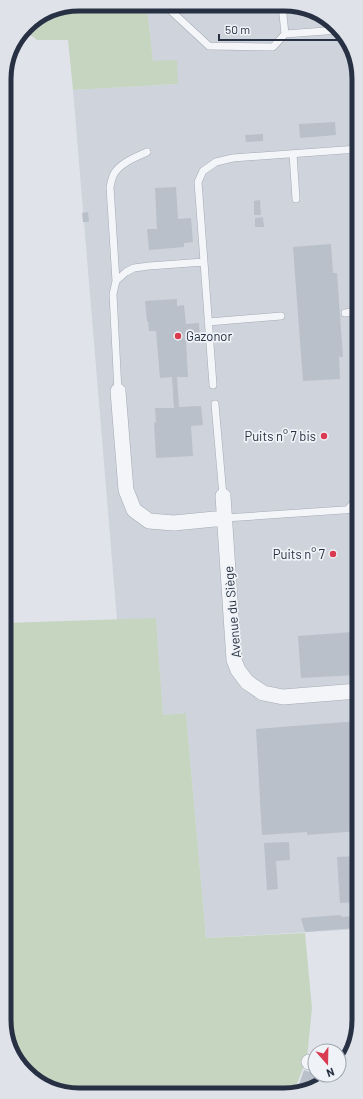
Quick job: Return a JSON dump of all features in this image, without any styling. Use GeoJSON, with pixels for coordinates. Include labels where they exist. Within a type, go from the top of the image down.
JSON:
{"type":"FeatureCollection","features":[{"type":"Feature","properties":{"kind":"street"},"geometry":{"type":"LineString","coordinates":[[118,391],[126,490],[134,510],[149,521],[174,523],[225,518]]}},
{"type":"Feature","properties":{"kind":"street","name":"Avenue du Siège"},"geometry":{"type":"LineString","coordinates":[[224,496],[234,660],[238,670],[248,682],[263,694],[283,697],[352,691]]}},
{"type":"Feature","properties":{"kind":"lane"},"geometry":{"type":"LineString","coordinates":[[171,11],[209,46],[273,47],[286,34],[332,31]]}},
{"type":"Feature","properties":{"kind":"lane"},"geometry":{"type":"LineString","coordinates":[[283,11],[286,34]]}},
{"type":"Feature","properties":{"kind":"lane"},"geometry":{"type":"LineString","coordinates":[[213,385],[198,182],[203,171],[216,162],[227,160],[352,149]]}},
{"type":"Feature","properties":{"kind":"lane"},"geometry":{"type":"LineString","coordinates":[[118,391],[113,294],[116,281],[110,187],[114,173],[135,157],[147,152]]}},
{"type":"Feature","properties":{"kind":"lane"},"geometry":{"type":"LineString","coordinates":[[293,154],[296,199]]}},
{"type":"Feature","properties":{"kind":"lane"},"geometry":{"type":"LineString","coordinates":[[116,281],[126,272],[134,268],[204,262]]}},
{"type":"Feature","properties":{"kind":"lane"},"geometry":{"type":"LineString","coordinates":[[345,313],[352,312]]}},
{"type":"Feature","properties":{"kind":"lane"},"geometry":{"type":"LineString","coordinates":[[208,322],[281,316]]}},
{"type":"Feature","properties":{"kind":"lane"},"geometry":{"type":"LineString","coordinates":[[215,404],[224,496]]}},
{"type":"Feature","properties":{"kind":"lane"},"geometry":{"type":"LineString","coordinates":[[348,509],[352,505]]}},
{"type":"Feature","properties":{"kind":"lane"},"geometry":{"type":"LineString","coordinates":[[225,518],[352,509]]}},
{"type":"Feature","properties":{"kind":"shaded area"},"geometry":{"type":"Polygon","coordinates":[[[147,11],[284,11],[297,12],[322,22],[332,31],[343,45],[351,66],[352,929],[206,938],[186,713],[163,715],[156,619],[117,620],[73,90],[178,84],[153,62],[147,11]]]}},
{"type":"Feature","properties":{"kind":"green space"},"geometry":{"type":"Polygon","coordinates":[[[147,11],[153,61],[177,60],[178,84],[73,90],[68,40],[37,40],[29,34],[34,28],[45,20],[66,12],[147,11]]]}},
{"type":"Feature","properties":{"kind":"green space"},"geometry":{"type":"Polygon","coordinates":[[[156,618],[163,715],[186,713],[206,938],[305,933],[312,1008],[308,1043],[307,1043],[307,1058],[296,1087],[66,1087],[49,1081],[38,1074],[25,1061],[15,1042],[12,1033],[11,623],[156,618]]]}},
{"type":"Feature","properties":{"kind":"building"},"geometry":{"type":"Polygon","coordinates":[[[335,122],[336,135],[300,138],[299,124],[335,122]]]}},
{"type":"Feature","properties":{"kind":"building"},"geometry":{"type":"Polygon","coordinates":[[[263,134],[263,141],[246,142],[245,135],[263,134]]]}},
{"type":"Feature","properties":{"kind":"building"},"geometry":{"type":"Polygon","coordinates":[[[176,187],[178,219],[191,218],[193,242],[184,243],[184,247],[149,250],[147,229],[157,229],[155,188],[176,187]]]}},
{"type":"Feature","properties":{"kind":"building"},"geometry":{"type":"Polygon","coordinates":[[[260,200],[261,215],[254,215],[254,201],[260,200]]]}},
{"type":"Feature","properties":{"kind":"building"},"geometry":{"type":"Polygon","coordinates":[[[88,212],[89,222],[83,222],[82,213],[88,212]]]}},
{"type":"Feature","properties":{"kind":"building"},"geometry":{"type":"Polygon","coordinates":[[[263,217],[264,227],[255,227],[255,218],[263,217]]]}},
{"type":"Feature","properties":{"kind":"building"},"geometry":{"type":"Polygon","coordinates":[[[331,244],[333,273],[337,273],[343,357],[339,357],[340,379],[303,381],[293,247],[331,244]]]}},
{"type":"Feature","properties":{"kind":"building"},"geometry":{"type":"Polygon","coordinates":[[[177,299],[177,306],[184,305],[186,324],[199,323],[200,341],[186,342],[188,377],[177,377],[179,407],[201,406],[203,425],[191,426],[193,456],[156,458],[154,423],[156,422],[155,408],[174,408],[172,377],[160,378],[156,331],[149,331],[145,301],[177,299]]]}},
{"type":"Feature","properties":{"kind":"building"},"geometry":{"type":"Polygon","coordinates":[[[352,632],[352,675],[301,678],[298,636],[352,632]]]}},
{"type":"Feature","properties":{"kind":"building"},"geometry":{"type":"Polygon","coordinates":[[[352,721],[352,832],[307,835],[307,832],[262,835],[256,729],[352,721]]]}},
{"type":"Feature","properties":{"kind":"building"},"geometry":{"type":"Polygon","coordinates":[[[289,842],[290,860],[276,861],[278,889],[267,890],[264,843],[289,842]]]}},
{"type":"Feature","properties":{"kind":"building"},"geometry":{"type":"Polygon","coordinates":[[[352,856],[352,902],[340,903],[337,857],[352,856]]]}},
{"type":"Feature","properties":{"kind":"building"},"geometry":{"type":"Polygon","coordinates":[[[341,915],[341,917],[352,916],[352,928],[305,932],[301,918],[341,915]]]}},
{"type":"Feature","properties":{"kind":"building"},"geometry":{"type":"Polygon","coordinates":[[[304,1070],[307,1071],[307,1083],[310,1083],[298,1087],[304,1070]]]}},
{"type":"Feature","properties":{"kind":"place","name":"Gazonor"},"geometry":{"type":"Point","coordinates":[178,336]}},
{"type":"Feature","properties":{"kind":"place","name":"Puits n° 7 bis"},"geometry":{"type":"Point","coordinates":[324,436]}},
{"type":"Feature","properties":{"kind":"place","name":"Puits n° 7"},"geometry":{"type":"Point","coordinates":[333,554]}}]}
